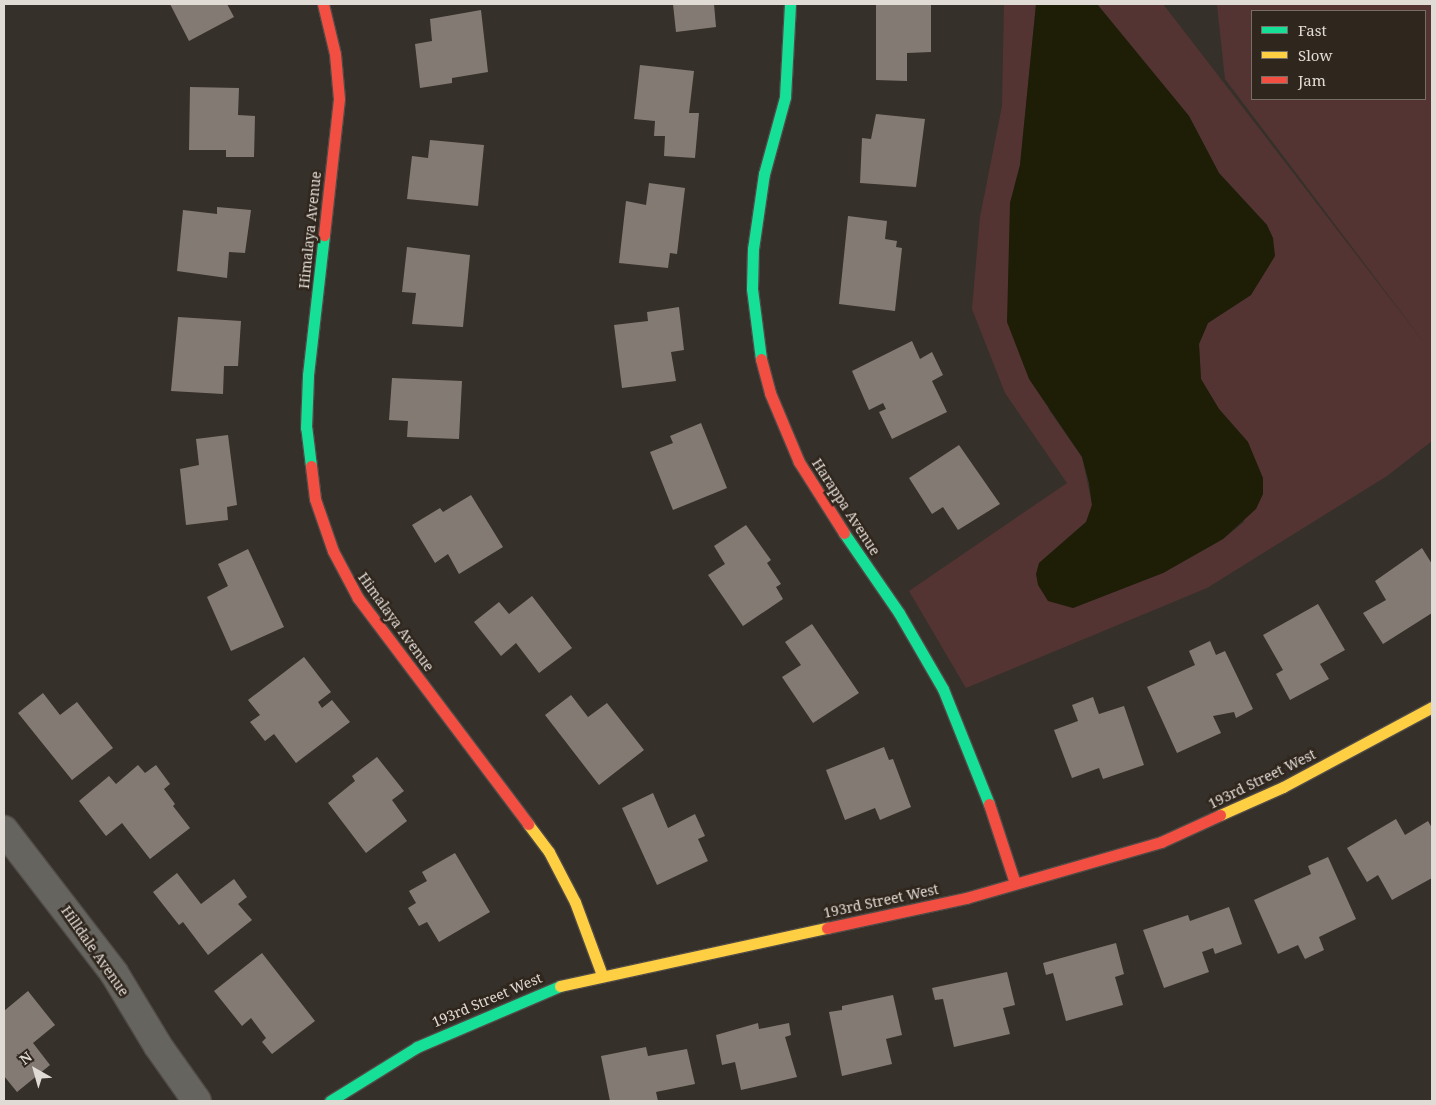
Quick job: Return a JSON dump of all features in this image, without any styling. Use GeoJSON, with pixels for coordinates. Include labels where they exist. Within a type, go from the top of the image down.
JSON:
{"type":"FeatureCollection","features":[{"type":"Feature","properties":{"kind":"street","name":"Himalaya Avenue"},"geometry":{"type":"LineString","coordinates":[[323,4],[335,54],[339,99],[308,375],[306,428],[315,499],[332,551],[358,598],[549,852],[575,902],[602,975]]}},
{"type":"Feature","properties":{"kind":"street","name":"Harappa Avenue"},"geometry":{"type":"LineString","coordinates":[[790,4],[785,97],[764,174],[753,249],[752,289],[760,359],[770,394],[799,462],[818,496],[899,613],[943,689],[976,767],[1015,883]]}},
{"type":"Feature","properties":{"kind":"street","name":"193rd Street West"},"geometry":{"type":"LineString","coordinates":[[330,1101],[417,1047],[454,1029],[562,985],[869,920],[1015,883],[1152,845],[1230,813],[1334,761],[1432,707]]}},
{"type":"Feature","properties":{"kind":"street","name":"Hilldale Avenue"},"geometry":{"type":"LineString","coordinates":[[4,830],[108,965],[158,1046],[197,1101]]}},
{"type":"Feature","properties":{"kind":"shaded area"},"geometry":{"type":"Polygon","coordinates":[[[1004,4],[1036,4],[1020,165],[1010,203],[1049,410],[1082,457],[1092,505],[1086,522],[1039,563],[1073,608],[1163,573],[1223,539],[1244,522],[1248,442],[1219,409],[1201,379],[1199,344],[1208,323],[1251,295],[1267,225],[1219,173],[1189,116],[1097,4],[1163,4],[1429,349],[1225,79],[1217,5],[1432,4],[1432,441],[1387,476],[1207,588],[966,688],[909,591],[1067,483],[1005,393],[972,309],[980,217],[1002,106],[1004,4]]]}},
{"type":"Feature","properties":{"kind":"shaded area"},"geometry":{"type":"Polygon","coordinates":[[[1036,4],[1097,4],[1189,116],[1219,173],[1267,225],[1273,238],[1275,256],[1251,295],[1208,323],[1199,344],[1201,379],[1219,409],[1248,442],[1263,478],[1263,494],[1256,509],[1223,539],[1163,573],[1073,608],[1048,601],[1038,585],[1036,574],[1039,563],[1086,522],[1092,505],[1089,483],[1082,457],[1029,379],[1007,322],[1010,203],[1020,165],[1036,4]]]}},
{"type":"Feature","properties":{"kind":"building"},"geometry":{"type":"Polygon","coordinates":[[[170,4],[227,4],[234,17],[189,41],[170,4]]]}},
{"type":"Feature","properties":{"kind":"building"},"geometry":{"type":"Polygon","coordinates":[[[673,4],[714,4],[716,27],[676,32],[673,4]]]}},
{"type":"Feature","properties":{"kind":"building"},"geometry":{"type":"Polygon","coordinates":[[[876,4],[931,4],[931,52],[907,53],[907,81],[876,80],[876,4]]]}},
{"type":"Feature","properties":{"kind":"building"},"geometry":{"type":"Polygon","coordinates":[[[481,10],[488,72],[452,78],[452,83],[420,88],[415,44],[432,41],[430,19],[481,10]]]}},
{"type":"Feature","properties":{"kind":"building"},"geometry":{"type":"Polygon","coordinates":[[[640,65],[694,71],[689,113],[699,113],[695,158],[664,156],[665,136],[654,136],[655,121],[634,119],[640,65]]]}},
{"type":"Feature","properties":{"kind":"building"},"geometry":{"type":"Polygon","coordinates":[[[190,87],[239,88],[238,115],[255,116],[254,157],[226,157],[226,150],[189,150],[190,87]]]}},
{"type":"Feature","properties":{"kind":"building"},"geometry":{"type":"Polygon","coordinates":[[[876,114],[925,119],[916,187],[860,183],[862,138],[871,139],[876,114]]]}},
{"type":"Feature","properties":{"kind":"building"},"geometry":{"type":"Polygon","coordinates":[[[430,140],[484,145],[478,206],[407,199],[412,156],[428,158],[430,140]]]}},
{"type":"Feature","properties":{"kind":"building"},"geometry":{"type":"Polygon","coordinates":[[[649,183],[685,188],[677,254],[670,253],[668,268],[619,263],[626,201],[646,205],[649,183]]]}},
{"type":"Feature","properties":{"kind":"building"},"geometry":{"type":"Polygon","coordinates":[[[217,207],[251,210],[245,253],[229,252],[227,278],[177,271],[183,210],[217,214],[217,207]]]}},
{"type":"Feature","properties":{"kind":"building"},"geometry":{"type":"Polygon","coordinates":[[[848,216],[887,221],[885,239],[897,241],[896,247],[902,248],[895,311],[839,304],[848,216]]]}},
{"type":"Feature","properties":{"kind":"building"},"geometry":{"type":"Polygon","coordinates":[[[407,247],[470,255],[463,327],[412,324],[416,293],[402,292],[407,247]]]}},
{"type":"Feature","properties":{"kind":"building"},"geometry":{"type":"Polygon","coordinates":[[[679,307],[684,350],[671,352],[676,381],[622,388],[614,325],[648,321],[647,312],[679,307]]]}},
{"type":"Feature","properties":{"kind":"building"},"geometry":{"type":"Polygon","coordinates":[[[178,317],[241,321],[238,366],[224,366],[223,394],[171,391],[178,317]]]}},
{"type":"Feature","properties":{"kind":"building"},"geometry":{"type":"Polygon","coordinates":[[[912,341],[920,359],[932,352],[943,375],[932,381],[947,412],[892,439],[879,412],[886,409],[883,403],[869,410],[852,371],[912,341]]]}},
{"type":"Feature","properties":{"kind":"building"},"geometry":{"type":"Polygon","coordinates":[[[392,378],[462,381],[459,439],[407,437],[408,421],[389,420],[392,378]]]}},
{"type":"Feature","properties":{"kind":"building"},"geometry":{"type":"Polygon","coordinates":[[[701,423],[727,488],[673,510],[650,452],[673,443],[670,436],[701,423]]]}},
{"type":"Feature","properties":{"kind":"building"},"geometry":{"type":"Polygon","coordinates":[[[228,435],[237,505],[227,507],[228,520],[186,525],[180,469],[199,465],[196,439],[228,435]]]}},
{"type":"Feature","properties":{"kind":"building"},"geometry":{"type":"Polygon","coordinates":[[[959,445],[1000,504],[958,530],[943,507],[932,514],[909,478],[959,445]]]}},
{"type":"Feature","properties":{"kind":"building"},"geometry":{"type":"Polygon","coordinates":[[[471,495],[503,547],[459,574],[448,554],[435,563],[412,525],[440,508],[443,512],[471,495]]]}},
{"type":"Feature","properties":{"kind":"building"},"geometry":{"type":"Polygon","coordinates":[[[746,525],[771,560],[767,563],[781,584],[776,587],[783,599],[743,626],[708,575],[725,564],[714,546],[746,525]]]}},
{"type":"Feature","properties":{"kind":"building"},"geometry":{"type":"Polygon","coordinates":[[[1422,548],[1432,564],[1432,613],[1383,644],[1363,613],[1386,600],[1375,581],[1422,548]]]}},
{"type":"Feature","properties":{"kind":"building"},"geometry":{"type":"Polygon","coordinates":[[[248,549],[284,627],[231,651],[207,597],[228,586],[218,564],[248,549]]]}},
{"type":"Feature","properties":{"kind":"building"},"geometry":{"type":"Polygon","coordinates":[[[532,596],[572,648],[539,673],[516,643],[501,656],[474,622],[499,602],[509,614],[532,596]]]}},
{"type":"Feature","properties":{"kind":"building"},"geometry":{"type":"Polygon","coordinates":[[[1318,604],[1345,650],[1320,664],[1329,679],[1290,700],[1276,674],[1283,670],[1263,635],[1318,604]]]}},
{"type":"Feature","properties":{"kind":"building"},"geometry":{"type":"Polygon","coordinates":[[[812,624],[859,693],[813,723],[782,677],[801,665],[785,642],[812,624]]]}},
{"type":"Feature","properties":{"kind":"building"},"geometry":{"type":"Polygon","coordinates":[[[1210,641],[1216,655],[1225,651],[1253,709],[1236,718],[1234,712],[1213,716],[1221,733],[1177,753],[1147,687],[1195,665],[1189,651],[1210,641]]]}},
{"type":"Feature","properties":{"kind":"building"},"geometry":{"type":"Polygon","coordinates":[[[304,657],[331,692],[318,702],[322,708],[332,700],[350,722],[296,763],[274,734],[265,741],[250,722],[260,715],[248,700],[304,657]]]}},
{"type":"Feature","properties":{"kind":"building"},"geometry":{"type":"Polygon","coordinates":[[[43,693],[60,715],[77,702],[113,748],[72,780],[18,713],[43,693]]]}},
{"type":"Feature","properties":{"kind":"building"},"geometry":{"type":"Polygon","coordinates":[[[571,695],[588,717],[607,703],[644,750],[599,785],[545,715],[571,695]]]}},
{"type":"Feature","properties":{"kind":"building"},"geometry":{"type":"Polygon","coordinates":[[[1093,697],[1099,714],[1124,706],[1144,765],[1103,779],[1099,768],[1072,778],[1054,730],[1078,721],[1072,705],[1093,697]]]}},
{"type":"Feature","properties":{"kind":"building"},"geometry":{"type":"Polygon","coordinates":[[[884,747],[889,760],[893,759],[911,807],[880,820],[875,808],[845,820],[826,770],[884,747]]]}},
{"type":"Feature","properties":{"kind":"building"},"geometry":{"type":"Polygon","coordinates":[[[377,757],[404,791],[392,800],[407,821],[366,853],[328,803],[355,781],[352,776],[377,757]]]}},
{"type":"Feature","properties":{"kind":"building"},"geometry":{"type":"Polygon","coordinates":[[[138,765],[145,773],[156,765],[170,784],[164,789],[175,804],[173,806],[190,828],[150,859],[122,823],[106,836],[79,801],[109,776],[116,784],[138,765]]]}},
{"type":"Feature","properties":{"kind":"building"},"geometry":{"type":"Polygon","coordinates":[[[653,793],[668,828],[695,814],[705,836],[698,839],[708,861],[657,885],[622,808],[653,793]]]}},
{"type":"Feature","properties":{"kind":"building"},"geometry":{"type":"Polygon","coordinates":[[[1396,819],[1405,835],[1428,821],[1432,828],[1432,878],[1392,900],[1378,875],[1367,882],[1347,848],[1396,819]]]}},
{"type":"Feature","properties":{"kind":"building"},"geometry":{"type":"Polygon","coordinates":[[[455,853],[490,912],[439,942],[427,922],[419,926],[408,908],[416,903],[409,891],[427,881],[422,872],[455,853]]]}},
{"type":"Feature","properties":{"kind":"building"},"geometry":{"type":"Polygon","coordinates":[[[1328,857],[1356,919],[1319,937],[1324,950],[1305,959],[1298,945],[1278,954],[1254,900],[1311,874],[1308,866],[1328,857]]]}},
{"type":"Feature","properties":{"kind":"building"},"geometry":{"type":"Polygon","coordinates":[[[177,873],[201,904],[234,879],[247,897],[238,904],[252,920],[208,955],[183,922],[179,925],[153,892],[177,873]]]}},
{"type":"Feature","properties":{"kind":"building"},"geometry":{"type":"Polygon","coordinates":[[[1229,907],[1242,944],[1215,954],[1213,948],[1202,952],[1209,972],[1164,988],[1143,930],[1188,915],[1190,921],[1229,907]]]}},
{"type":"Feature","properties":{"kind":"building"},"geometry":{"type":"Polygon","coordinates":[[[1116,943],[1124,974],[1115,977],[1123,1005],[1066,1021],[1053,973],[1046,975],[1043,963],[1116,943]]]}},
{"type":"Feature","properties":{"kind":"building"},"geometry":{"type":"Polygon","coordinates":[[[262,953],[315,1021],[272,1054],[262,1042],[266,1038],[251,1018],[242,1026],[214,991],[262,953]]]}},
{"type":"Feature","properties":{"kind":"building"},"geometry":{"type":"Polygon","coordinates":[[[1007,972],[1015,1005],[1003,1008],[1010,1034],[954,1047],[943,999],[935,1000],[932,988],[1007,972]]]}},
{"type":"Feature","properties":{"kind":"building"},"geometry":{"type":"Polygon","coordinates":[[[28,991],[55,1025],[33,1043],[50,1065],[17,1092],[4,1076],[4,1011],[28,991]]]}},
{"type":"Feature","properties":{"kind":"building"},"geometry":{"type":"Polygon","coordinates":[[[893,995],[902,1035],[886,1039],[892,1064],[842,1076],[829,1012],[842,1010],[842,1006],[893,995]]]}},
{"type":"Feature","properties":{"kind":"building"},"geometry":{"type":"Polygon","coordinates":[[[758,1023],[759,1029],[789,1023],[791,1035],[785,1037],[797,1077],[741,1090],[735,1062],[722,1065],[716,1035],[758,1023]]]}},
{"type":"Feature","properties":{"kind":"building"},"geometry":{"type":"Polygon","coordinates":[[[646,1047],[648,1056],[687,1049],[695,1084],[656,1092],[658,1101],[610,1101],[601,1056],[646,1047]]]}},
{"type":"Feature","properties":{"kind":"traffic: fast"},"geometry":{"type":"LineString","coordinates":[[761,359],[752,289],[753,249],[764,174],[785,97],[790,4]]}},
{"type":"Feature","properties":{"kind":"traffic: fast"},"geometry":{"type":"LineString","coordinates":[[311,466],[306,428],[308,375],[324,235]]}},
{"type":"Feature","properties":{"kind":"traffic: fast"},"geometry":{"type":"LineString","coordinates":[[844,533],[899,613],[943,689],[989,804]]}},
{"type":"Feature","properties":{"kind":"traffic: fast"},"geometry":{"type":"LineString","coordinates":[[330,1101],[417,1047],[560,986]]}},
{"type":"Feature","properties":{"kind":"traffic: slow"},"geometry":{"type":"LineString","coordinates":[[1220,815],[1283,787],[1432,707]]}},
{"type":"Feature","properties":{"kind":"traffic: slow"},"geometry":{"type":"LineString","coordinates":[[528,824],[549,852],[575,902],[602,975]]}},
{"type":"Feature","properties":{"kind":"traffic: slow"},"geometry":{"type":"LineString","coordinates":[[560,986],[827,928]]}},
{"type":"Feature","properties":{"kind":"traffic: jam"},"geometry":{"type":"LineString","coordinates":[[323,4],[335,54],[339,99],[324,235]]}},
{"type":"Feature","properties":{"kind":"traffic: jam"},"geometry":{"type":"LineString","coordinates":[[761,359],[770,393],[799,462],[844,533]]}},
{"type":"Feature","properties":{"kind":"traffic: jam"},"geometry":{"type":"LineString","coordinates":[[311,466],[315,499],[333,551],[358,598],[528,824]]}},
{"type":"Feature","properties":{"kind":"traffic: jam"},"geometry":{"type":"LineString","coordinates":[[989,804],[1015,883]]}},
{"type":"Feature","properties":{"kind":"traffic: jam"},"geometry":{"type":"LineString","coordinates":[[827,928],[966,898],[1161,842],[1220,815]]}}]}
